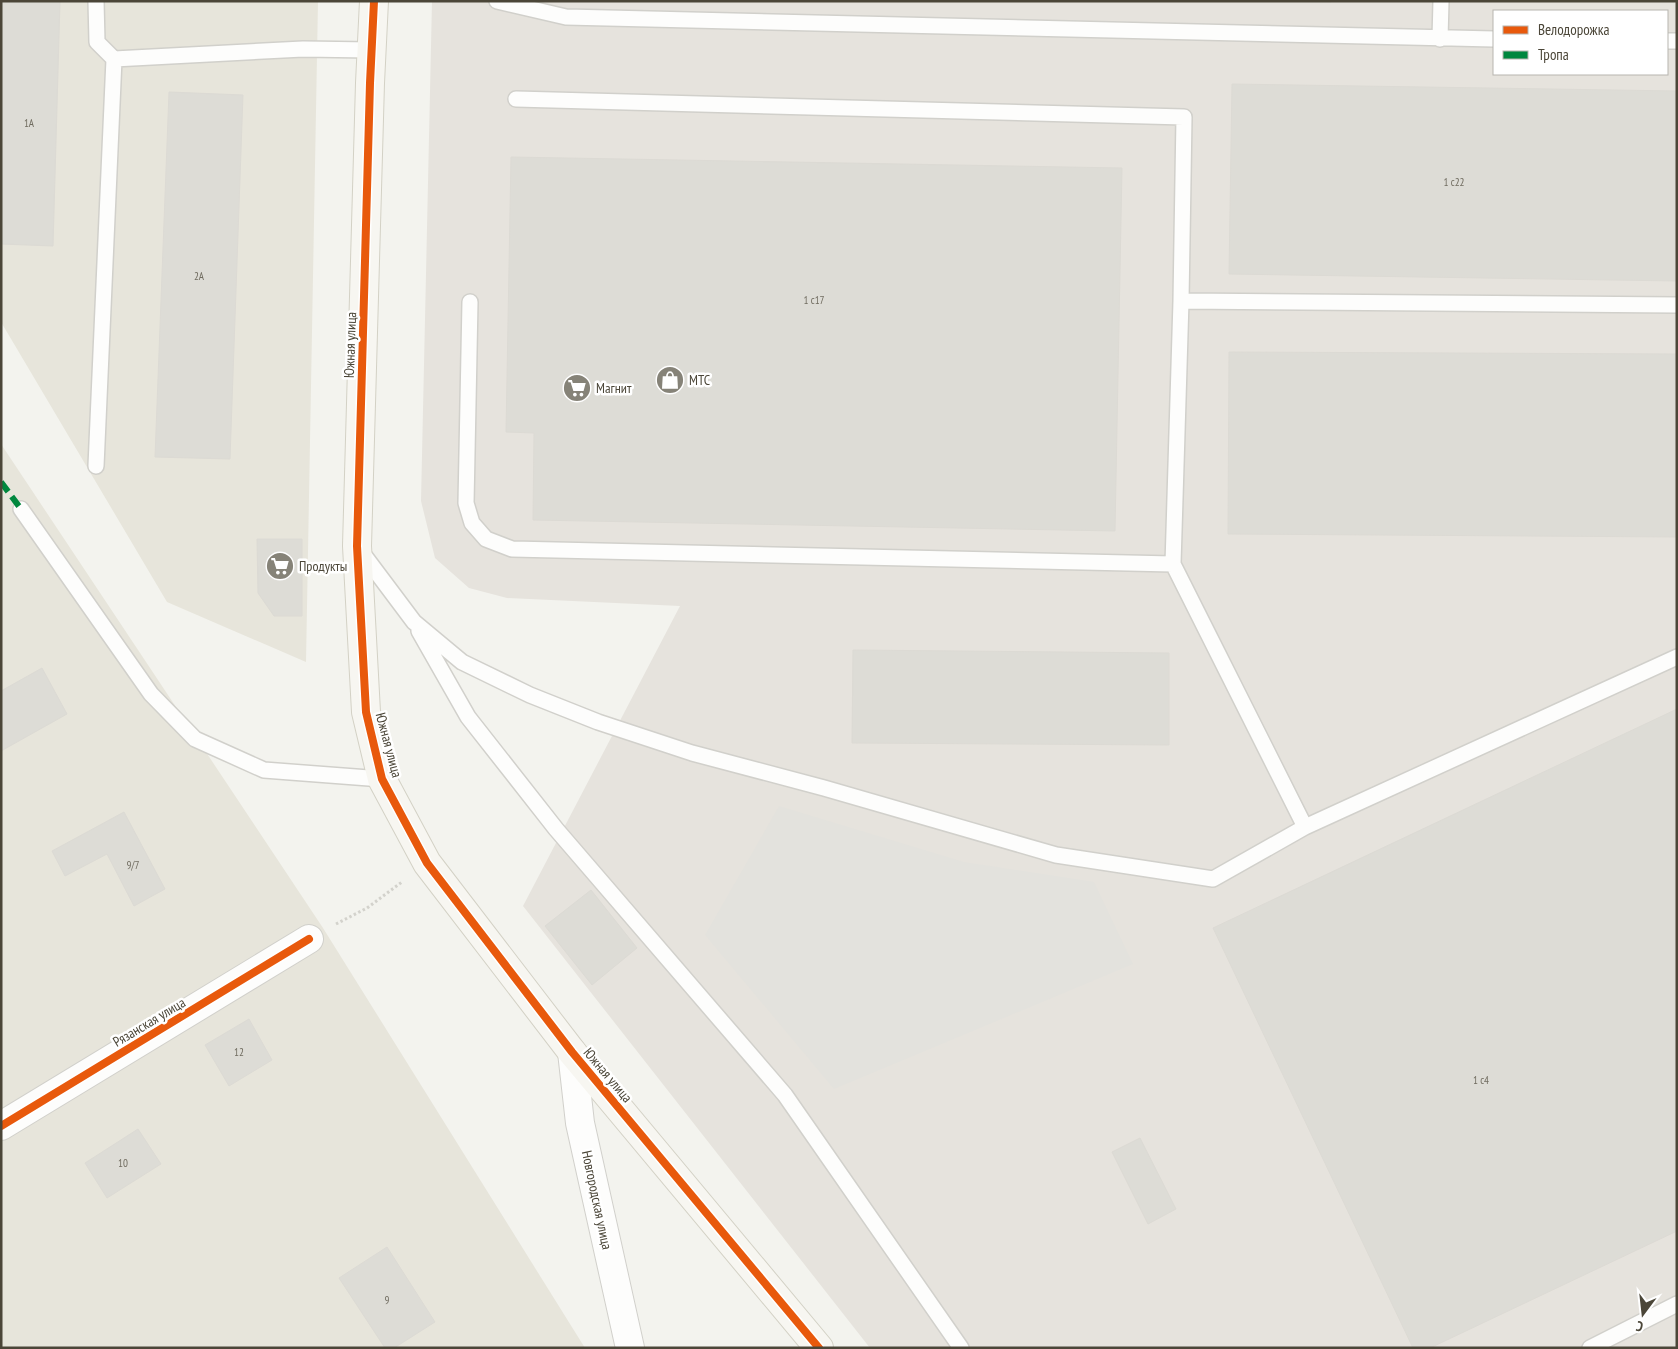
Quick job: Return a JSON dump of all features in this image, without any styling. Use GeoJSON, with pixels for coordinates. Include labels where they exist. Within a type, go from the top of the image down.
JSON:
{"type":"FeatureCollection","features":[{"type":"Feature","properties":{"kind":"street","name":"Южная улица"},"geometry":{"type":"LineString","coordinates":[[374,1],[371,50],[358,546],[366,712],[382,779],[427,862],[572,1052],[819,1348]]}},
{"type":"Feature","properties":{"kind":"street","name":"Рязанская улица"},"geometry":{"type":"LineString","coordinates":[[1,1126],[309,939]]}},
{"type":"Feature","properties":{"kind":"street","name":"Новгородская улица"},"geometry":{"type":"LineString","coordinates":[[572,1052],[580,1122],[630,1348]]}},
{"type":"Feature","properties":{"kind":"lane"},"geometry":{"type":"LineString","coordinates":[[96,1],[98,42],[114,59],[96,466]]}},
{"type":"Feature","properties":{"kind":"lane"},"geometry":{"type":"LineString","coordinates":[[497,1],[566,17],[1493,39]]}},
{"type":"Feature","properties":{"kind":"lane"},"geometry":{"type":"LineString","coordinates":[[1440,39],[1441,1]]}},
{"type":"Feature","properties":{"kind":"lane"},"geometry":{"type":"LineString","coordinates":[[114,59],[303,49],[371,50]]}},
{"type":"Feature","properties":{"kind":"lane"},"geometry":{"type":"LineString","coordinates":[[516,99],[1184,117],[1181,301],[1173,564],[1305,827]]}},
{"type":"Feature","properties":{"kind":"lane"},"geometry":{"type":"LineString","coordinates":[[1181,301],[1677,305]]}},
{"type":"Feature","properties":{"kind":"lane"},"geometry":{"type":"LineString","coordinates":[[470,302],[466,503],[472,523],[486,539],[512,550],[1173,564]]}},
{"type":"Feature","properties":{"kind":"lane"},"geometry":{"type":"LineString","coordinates":[[20,509],[151,694],[195,739],[264,770],[382,779]]}},
{"type":"Feature","properties":{"kind":"lane"},"geometry":{"type":"LineString","coordinates":[[358,546],[414,622],[468,717],[552,825],[786,1095],[961,1348]]}},
{"type":"Feature","properties":{"kind":"lane"},"geometry":{"type":"LineString","coordinates":[[414,622],[462,662],[530,695],[598,722],[692,753],[824,788],[1056,854],[1213,879],[1305,827],[1677,657]]}},
{"type":"Feature","properties":{"kind":"lane"},"geometry":{"type":"LineString","coordinates":[[1590,1348],[1677,1304]]}},
{"type":"Feature","properties":{"kind":"path"},"geometry":{"type":"LineString","coordinates":[[309,939],[367,908],[427,862]]}},
{"type":"Feature","properties":{"kind":"shaded area"},"geometry":{"type":"Polygon","coordinates":[[[1,1],[318,1],[306,662],[167,602],[1,322],[1,1]]]}},
{"type":"Feature","properties":{"kind":"shaded area"},"geometry":{"type":"Polygon","coordinates":[[[432,1],[1677,1],[1677,1348],[870,1348],[523,906],[680,606],[507,598],[469,588],[435,558],[421,501],[432,1]]]}},
{"type":"Feature","properties":{"kind":"shaded area"},"geometry":{"type":"Polygon","coordinates":[[[1,444],[323,928],[585,1348],[1,1348],[1,444]]]}},
{"type":"Feature","properties":{"kind":"shaded area"},"geometry":{"type":"Polygon","coordinates":[[[779,806],[964,862],[1094,882],[1133,964],[834,1089],[705,935],[779,806]]]}},
{"type":"Feature","properties":{"kind":"building"},"geometry":{"type":"Polygon","coordinates":[[[1,1],[60,1],[53,246],[1,244],[1,1]]]}},
{"type":"Feature","properties":{"kind":"building"},"geometry":{"type":"Polygon","coordinates":[[[1264,1],[1331,1],[1331,2],[1264,1]]]}},
{"type":"Feature","properties":{"kind":"building"},"geometry":{"type":"Polygon","coordinates":[[[1232,84],[1677,91],[1677,281],[1229,274],[1232,84]]]}},
{"type":"Feature","properties":{"kind":"building"},"geometry":{"type":"Polygon","coordinates":[[[169,92],[243,95],[230,459],[155,457],[169,92]]]}},
{"type":"Feature","properties":{"kind":"building"},"geometry":{"type":"Polygon","coordinates":[[[511,157],[1122,168],[1115,531],[533,520],[534,433],[506,432],[511,157]]]}},
{"type":"Feature","properties":{"kind":"building"},"geometry":{"type":"Polygon","coordinates":[[[1229,352],[1677,354],[1677,537],[1228,534],[1229,352]]]}},
{"type":"Feature","properties":{"kind":"building","name":"Продукты"},"geometry":{"type":"Polygon","coordinates":[[[257,539],[302,539],[302,616],[274,616],[258,593],[257,539]]]}},
{"type":"Feature","properties":{"kind":"building"},"geometry":{"type":"Polygon","coordinates":[[[853,650],[1169,653],[1169,745],[852,743],[853,650]]]}},
{"type":"Feature","properties":{"kind":"building"},"geometry":{"type":"Polygon","coordinates":[[[42,668],[67,714],[1,751],[1,691],[42,668]]]}},
{"type":"Feature","properties":{"kind":"building"},"geometry":{"type":"Polygon","coordinates":[[[1677,709],[1677,1231],[1430,1348],[1413,1348],[1213,928],[1677,709]]]}},
{"type":"Feature","properties":{"kind":"building"},"geometry":{"type":"Polygon","coordinates":[[[124,812],[165,889],[134,906],[107,854],[65,876],[52,851],[124,812]]]}},
{"type":"Feature","properties":{"kind":"building"},"geometry":{"type":"Polygon","coordinates":[[[591,890],[637,948],[592,985],[545,926],[591,890]]]}},
{"type":"Feature","properties":{"kind":"building"},"geometry":{"type":"Polygon","coordinates":[[[249,1019],[272,1060],[229,1086],[205,1045],[249,1019]]]}},
{"type":"Feature","properties":{"kind":"building"},"geometry":{"type":"Polygon","coordinates":[[[138,1129],[161,1164],[107,1198],[85,1163],[138,1129]]]}},
{"type":"Feature","properties":{"kind":"building"},"geometry":{"type":"Polygon","coordinates":[[[1140,1138],[1176,1209],[1148,1224],[1112,1152],[1140,1138]]]}},
{"type":"Feature","properties":{"kind":"building"},"geometry":{"type":"Polygon","coordinates":[[[387,1247],[435,1322],[394,1348],[385,1348],[339,1278],[387,1247]]]}},
{"type":"Feature","properties":{"kind":"marked path"},"geometry":{"type":"LineString","coordinates":[[1,482],[21,509]]}},
{"type":"Feature","properties":{"kind":"cycle path"},"geometry":{"type":"LineString","coordinates":[[374,1],[357,546],[366,712],[382,779],[427,863],[572,1052],[819,1348]]}},
{"type":"Feature","properties":{"kind":"cycle path"},"geometry":{"type":"LineString","coordinates":[[1,1126],[309,939]]}},
{"type":"Feature","properties":{"kind":"place","name":"МТС"},"geometry":{"type":"Point","coordinates":[670,380]}},
{"type":"Feature","properties":{"kind":"place","name":"Магнит"},"geometry":{"type":"Point","coordinates":[577,388]}},
{"type":"Feature","properties":{"kind":"place","name":"Продукты"},"geometry":{"type":"Point","coordinates":[280,566]}}]}
